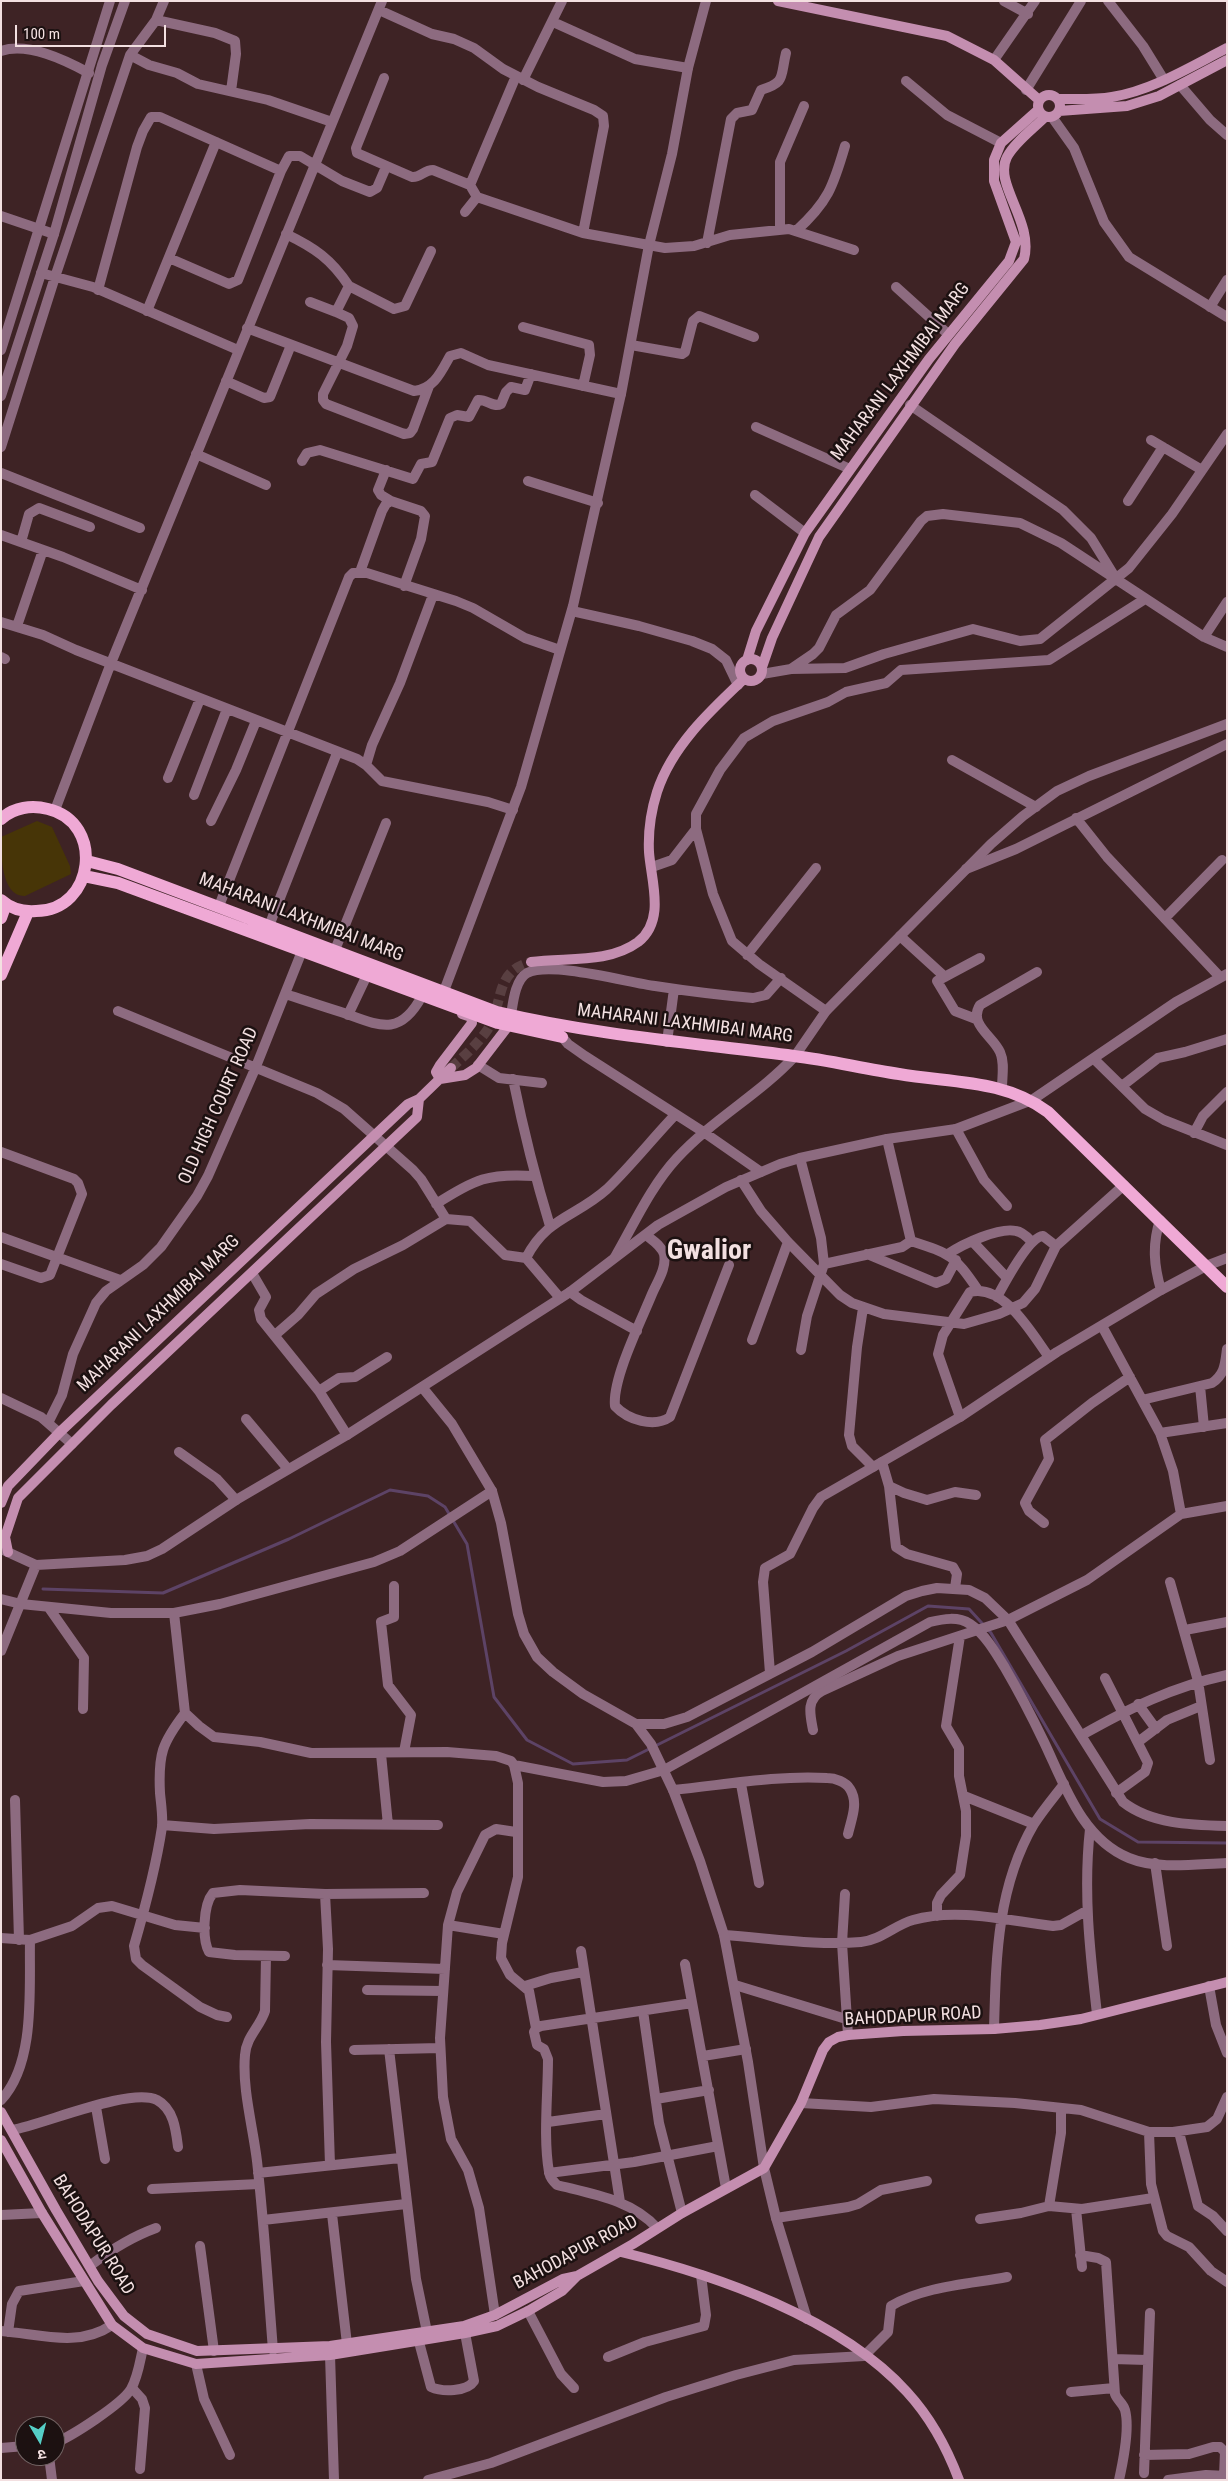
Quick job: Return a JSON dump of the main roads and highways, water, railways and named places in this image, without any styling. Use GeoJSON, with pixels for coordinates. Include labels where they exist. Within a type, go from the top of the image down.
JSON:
{"type":"FeatureCollection","features":[{"type":"Feature","properties":{"kind":"main road"},"geometry":{"type":"LineString","coordinates":[[778,1],[947,36],[994,60],[1047,111],[1127,106],[1159,96],[1227,60]]}},
{"type":"Feature","properties":{"kind":"main road"},"geometry":{"type":"LineString","coordinates":[[1047,111],[1048,95],[1058,99],[1110,98],[1164,80],[1227,48]]}},
{"type":"Feature","properties":{"kind":"main road"},"geometry":{"type":"LineString","coordinates":[[531,962],[599,957],[617,952],[639,941],[648,930],[656,896],[650,854],[651,813],[666,768],[684,742],[720,702],[741,682],[755,681],[762,670],[772,638],[819,536],[910,405],[955,344],[1024,258],[1027,242],[1026,233],[1009,190],[1005,164],[1010,153],[1058,99]]}},
{"type":"Feature","properties":{"kind":"main road","name":"MAHARANI LAXHMIBAI MARG"},"geometry":{"type":"LineString","coordinates":[[747,660],[756,631],[805,533],[948,334],[1009,261],[1015,249],[1014,234],[994,181],[994,160],[1002,143],[1047,111]]}},
{"type":"Feature","properties":{"kind":"main road"},"geometry":{"type":"LineString","coordinates":[[741,682],[740,669],[747,660],[758,661],[762,670]]}},
{"type":"Feature","properties":{"kind":"main road"},"geometry":{"type":"LineString","coordinates":[[1,819],[21,808],[38,807],[54,810],[68,819],[79,831],[85,845],[87,861],[84,876],[78,889],[62,904],[42,911],[28,912],[4,902],[1,918]]}},
{"type":"Feature","properties":{"kind":"main road","name":"MAHARANI LAXHMIBAI MARG"},"geometry":{"type":"LineString","coordinates":[[87,861],[118,869],[219,906],[335,950],[440,996],[510,1020],[667,1042],[795,1056],[908,1076],[1002,1088],[1032,1100],[1048,1112],[1227,1287]]}},
{"type":"Feature","properties":{"kind":"main road"},"geometry":{"type":"LineString","coordinates":[[84,876],[118,883],[422,996],[440,996],[441,1006],[471,1017],[472,1020],[436,1072],[440,1079],[465,1075],[478,1065],[510,1020],[562,1037]]}},
{"type":"Feature","properties":{"kind":"main road"},"geometry":{"type":"LineString","coordinates":[[1,975],[28,912]]}},
{"type":"Feature","properties":{"kind":"main road","name":"MAHARANI LAXHMIBAI MARG"},"geometry":{"type":"LineString","coordinates":[[1,1503],[4,1485],[408,1104],[419,1099],[451,1068]]}},
{"type":"Feature","properties":{"kind":"main road"},"geometry":{"type":"LineString","coordinates":[[5,1550],[5,1537],[18,1498],[72,1444],[417,1117],[419,1099]]}},
{"type":"Feature","properties":{"kind":"main road","name":"BAHODAPUR ROAD"},"geometry":{"type":"LineString","coordinates":[[1,2112],[98,2280],[124,2316],[147,2334],[197,2351],[214,2352],[273,2350],[347,2344],[464,2326],[495,2315],[563,2279],[577,2276],[621,2252],[682,2213],[764,2168],[801,2103],[823,2050],[829,2042],[848,2035],[994,2029],[1040,2025],[1097,2014],[1227,1982]]}},
{"type":"Feature","properties":{"kind":"main road"},"geometry":{"type":"LineString","coordinates":[[1,2140],[42,2213],[112,2325],[143,2348],[196,2364],[223,2364],[330,2355],[419,2342],[497,2326],[562,2291],[577,2276]]}},
{"type":"Feature","properties":{"kind":"main road"},"geometry":{"type":"LineString","coordinates":[[621,2252],[678,2266],[701,2275],[807,2319],[840,2338],[890,2375],[908,2393],[939,2436],[960,2480]]}},
{"type":"Feature","properties":{"kind":"waterway"},"geometry":{"type":"LineString","coordinates":[[43,1589],[163,1593],[289,1539],[390,1490],[428,1496],[445,1507],[467,1544],[494,1697],[527,1740],[573,1764],[627,1760],[846,1651],[928,1606],[969,1609],[991,1633],[1100,1819],[1138,1842],[1227,1843]]}},
{"type":"Feature","properties":{"kind":"tunnel"},"geometry":{"type":"LineString","coordinates":[[451,1068],[475,1045],[488,1029],[505,980],[519,966],[531,962]]}},
{"type":"Feature","properties":{"kind":"district","name":"Gwalior"},"geometry":{"type":"Point","coordinates":[709,1252]}}]}
